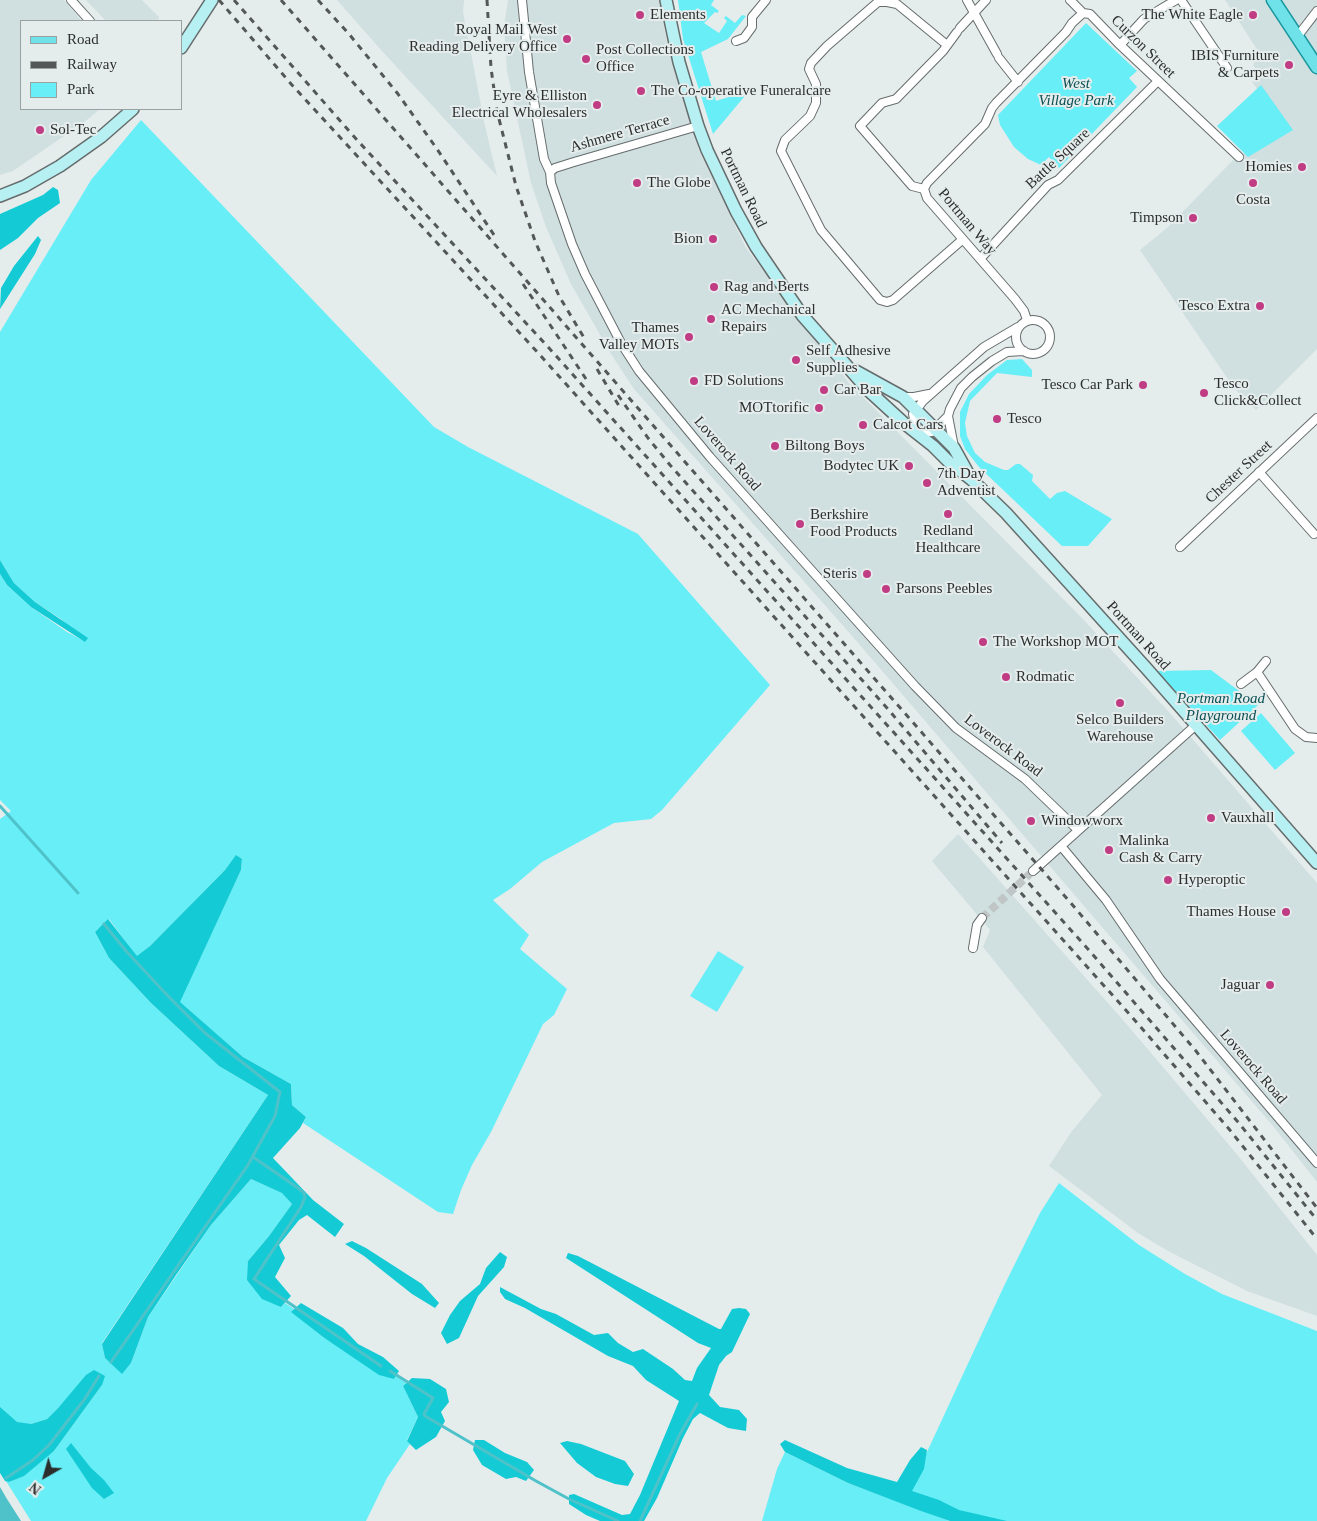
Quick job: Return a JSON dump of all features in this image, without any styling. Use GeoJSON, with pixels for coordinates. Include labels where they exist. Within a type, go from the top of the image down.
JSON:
{"type":"FeatureCollection","features":[{"type":"Feature","properties":{"kind":"main road"},"geometry":{"type":"LineString","coordinates":[[1273,0],[1317,66]]}},
{"type":"Feature","properties":{"kind":"street"},"geometry":{"type":"LineString","coordinates":[[71,0],[89,20]]}},
{"type":"Feature","properties":{"kind":"street"},"geometry":{"type":"LineString","coordinates":[[182,46],[212,0]]}},
{"type":"Feature","properties":{"kind":"street","name":"Loverock Road"},"geometry":{"type":"LineString","coordinates":[[522,0],[526,49],[539,136],[544,159],[550,172],[550,183],[584,274],[621,343],[653,390],[914,686],[956,728],[1025,778],[1078,830]]}},
{"type":"Feature","properties":{"kind":"street","name":"Portman Road"},"geometry":{"type":"LineString","coordinates":[[666,0],[679,62],[698,126],[720,180],[756,247],[802,315],[869,391],[972,480],[1057,568],[1317,863]]}},
{"type":"Feature","properties":{"kind":"street"},"geometry":{"type":"LineString","coordinates":[[736,41],[744,38],[752,27],[752,17],[766,0]]}},
{"type":"Feature","properties":{"kind":"street"},"geometry":{"type":"LineString","coordinates":[[966,0],[998,56],[1018,82]]}},
{"type":"Feature","properties":{"kind":"street"},"geometry":{"type":"LineString","coordinates":[[962,240],[892,300],[887,302],[880,300],[821,230],[781,151],[785,140],[810,116],[816,103],[816,84],[809,69],[811,63],[826,46],[878,2],[887,1],[897,4],[947,45],[986,0]]}},
{"type":"Feature","properties":{"kind":"street","name":"Curzon Street"},"geometry":{"type":"LineString","coordinates":[[1070,0],[1083,13],[1090,14],[1120,45],[1239,157]]}},
{"type":"Feature","properties":{"kind":"street"},"geometry":{"type":"LineString","coordinates":[[1120,45],[1144,19],[1163,3],[1176,0]]}},
{"type":"Feature","properties":{"kind":"street"},"geometry":{"type":"LineString","coordinates":[[1181,0],[1227,68]]}},
{"type":"Feature","properties":{"kind":"street"},"geometry":{"type":"LineString","coordinates":[[1297,37],[1317,11]]}},
{"type":"Feature","properties":{"kind":"street"},"geometry":{"type":"LineString","coordinates":[[924,188],[985,124],[992,108],[1083,13]]}},
{"type":"Feature","properties":{"kind":"street","name":"Portman Way"},"geometry":{"type":"LineString","coordinates":[[947,45],[896,99],[882,103],[860,126],[912,186],[924,188],[926,198],[1015,299],[1024,311],[1027,320]]}},
{"type":"Feature","properties":{"kind":"street","name":"Battle Square"},"geometry":{"type":"LineString","coordinates":[[980,259],[1048,185],[1058,180],[1158,81]]}},
{"type":"Feature","properties":{"kind":"street"},"geometry":{"type":"LineString","coordinates":[[0,196],[25,186],[60,166],[101,137],[132,110]]}},
{"type":"Feature","properties":{"kind":"street","name":"Ashmere Terrace"},"geometry":{"type":"LineString","coordinates":[[550,172],[574,162],[698,126]]}},
{"type":"Feature","properties":{"kind":"street"},"geometry":{"type":"LineString","coordinates":[[1027,320],[1037,320],[1044,324],[1050,339],[1046,348],[1032,354],[1007,352],[992,361],[961,388],[948,416],[936,429],[932,432],[917,433],[913,419],[915,410],[931,393],[984,347],[1018,328],[1027,320]]}},
{"type":"Feature","properties":{"kind":"street"},"geometry":{"type":"LineString","coordinates":[[1018,328],[1017,343],[1024,352]]}},
{"type":"Feature","properties":{"kind":"street","name":"Portman Road"},"geometry":{"type":"LineString","coordinates":[[844,363],[903,397],[954,448],[972,480]]}},
{"type":"Feature","properties":{"kind":"street"},"geometry":{"type":"LineString","coordinates":[[903,397],[914,397],[931,393]]}},
{"type":"Feature","properties":{"kind":"street"},"geometry":{"type":"LineString","coordinates":[[948,416],[954,448]]}},
{"type":"Feature","properties":{"kind":"street","name":"Chester Street"},"geometry":{"type":"LineString","coordinates":[[1180,547],[1317,418]]}},
{"type":"Feature","properties":{"kind":"street"},"geometry":{"type":"LineString","coordinates":[[1259,472],[1314,534]]}},
{"type":"Feature","properties":{"kind":"street"},"geometry":{"type":"LineString","coordinates":[[1241,684],[1257,672],[1266,662]]}},
{"type":"Feature","properties":{"kind":"street"},"geometry":{"type":"LineString","coordinates":[[1257,672],[1300,734],[1306,737],[1317,738]]}},
{"type":"Feature","properties":{"kind":"street"},"geometry":{"type":"LineString","coordinates":[[1033,871],[1196,725]]}},
{"type":"Feature","properties":{"kind":"street","name":"Loverock Road"},"geometry":{"type":"LineString","coordinates":[[1061,846],[1106,900],[1160,979],[1317,1163]]}},
{"type":"Feature","properties":{"kind":"street"},"geometry":{"type":"LineString","coordinates":[[973,948],[977,925],[982,918]]}},
{"type":"Feature","properties":{"kind":"shaded area"},"geometry":{"type":"Polygon","coordinates":[[[0,0],[64,0],[81,20],[20,20],[20,110],[99,110],[13,171],[0,175],[0,0]]]}},
{"type":"Feature","properties":{"kind":"shaded area"},"geometry":{"type":"Polygon","coordinates":[[[86,0],[142,0],[159,17],[158,20],[105,20],[86,0]]]}},
{"type":"Feature","properties":{"kind":"shaded area"},"geometry":{"type":"Polygon","coordinates":[[[337,0],[464,0],[463,12],[485,126],[497,176],[382,51],[337,0]]]}},
{"type":"Feature","properties":{"kind":"shaded area"},"geometry":{"type":"Polygon","coordinates":[[[508,0],[659,0],[665,33],[699,151],[746,248],[849,383],[1081,617],[1169,712],[1317,883],[1317,1182],[1273,1126],[853,637],[634,389],[611,354],[571,284],[546,227],[531,183],[507,71],[504,26],[508,0]]]}},
{"type":"Feature","properties":{"kind":"shaded area"},"geometry":{"type":"Polygon","coordinates":[[[1225,0],[1317,0],[1317,349],[1256,410],[1234,388],[1140,250],[1168,227],[1234,159],[1287,129],[1252,82],[1260,76],[1253,65],[1260,54],[1225,0]]]}},
{"type":"Feature","properties":{"kind":"shaded area"},"geometry":{"type":"Polygon","coordinates":[[[53,187],[58,190],[60,203],[38,218],[18,238],[0,250],[0,214],[43,195],[53,187]]]}},
{"type":"Feature","properties":{"kind":"shaded area"},"geometry":{"type":"Polygon","coordinates":[[[38,236],[41,240],[35,254],[0,309],[1,288],[14,266],[38,236]]]}},
{"type":"Feature","properties":{"kind":"shaded area"},"geometry":{"type":"Polygon","coordinates":[[[0,560],[14,583],[35,602],[88,638],[85,642],[31,607],[7,585],[0,574],[0,560]]]}},
{"type":"Feature","properties":{"kind":"shaded area"},"geometry":{"type":"Polygon","coordinates":[[[958,834],[1123,1020],[1235,1152],[1317,1255],[1317,1316],[1247,1291],[1168,1251],[1138,1233],[1049,1166],[1072,1131],[1102,1095],[983,947],[990,930],[932,861],[958,834]]]}},
{"type":"Feature","properties":{"kind":"shaded area"},"geometry":{"type":"Polygon","coordinates":[[[236,855],[242,859],[241,870],[180,1002],[243,1057],[291,1084],[292,1105],[306,1117],[300,1128],[273,1158],[313,1200],[344,1224],[335,1237],[307,1215],[299,1220],[279,1245],[285,1258],[275,1277],[291,1296],[281,1307],[262,1299],[247,1280],[248,1261],[292,1204],[282,1193],[251,1179],[211,1225],[148,1317],[131,1363],[122,1374],[105,1358],[102,1344],[268,1095],[219,1066],[151,1003],[109,958],[95,932],[108,919],[137,956],[150,946],[225,870],[236,855]]]}},
{"type":"Feature","properties":{"kind":"shaded area"},"geometry":{"type":"Polygon","coordinates":[[[352,1241],[422,1284],[439,1303],[435,1308],[412,1294],[364,1256],[345,1244],[352,1241]]]}},
{"type":"Feature","properties":{"kind":"shaded area"},"geometry":{"type":"Polygon","coordinates":[[[500,1252],[507,1257],[504,1267],[478,1296],[459,1338],[447,1344],[441,1333],[450,1315],[460,1301],[480,1284],[486,1268],[500,1252]]]}},
{"type":"Feature","properties":{"kind":"shaded area"},"geometry":{"type":"Polygon","coordinates":[[[568,1253],[578,1256],[719,1329],[721,1329],[732,1309],[746,1309],[750,1314],[732,1352],[719,1365],[709,1395],[720,1407],[739,1410],[747,1419],[746,1431],[728,1428],[700,1413],[693,1419],[657,1498],[644,1521],[600,1521],[569,1504],[569,1495],[574,1494],[622,1515],[630,1514],[640,1495],[679,1401],[646,1380],[633,1366],[608,1356],[525,1308],[505,1299],[500,1292],[500,1287],[594,1335],[608,1333],[618,1343],[633,1352],[643,1349],[673,1369],[685,1380],[692,1381],[697,1368],[711,1348],[698,1343],[566,1258],[568,1253]]]}},
{"type":"Feature","properties":{"kind":"shaded area"},"geometry":{"type":"Polygon","coordinates":[[[301,1303],[343,1328],[358,1344],[383,1357],[399,1371],[394,1379],[379,1375],[323,1337],[291,1312],[301,1303]]]}},
{"type":"Feature","properties":{"kind":"shaded area"},"geometry":{"type":"Polygon","coordinates":[[[94,1370],[105,1376],[102,1385],[54,1451],[24,1476],[9,1482],[5,1481],[0,1473],[0,1407],[17,1422],[31,1424],[47,1419],[86,1375],[94,1370]]]}},
{"type":"Feature","properties":{"kind":"shaded area"},"geometry":{"type":"Polygon","coordinates":[[[412,1378],[430,1379],[446,1389],[449,1402],[441,1412],[445,1421],[436,1437],[416,1450],[407,1441],[418,1417],[403,1386],[412,1378]]]}},
{"type":"Feature","properties":{"kind":"shaded area"},"geometry":{"type":"Polygon","coordinates":[[[475,1440],[484,1440],[505,1453],[527,1462],[534,1470],[526,1481],[516,1477],[506,1479],[482,1465],[473,1450],[475,1440]]]}},
{"type":"Feature","properties":{"kind":"shaded area"},"geometry":{"type":"Polygon","coordinates":[[[785,1440],[847,1468],[897,1482],[910,1460],[921,1447],[927,1450],[924,1469],[912,1491],[939,1500],[959,1510],[1007,1521],[950,1521],[921,1511],[848,1483],[785,1452],[780,1444],[785,1440]]]}},
{"type":"Feature","properties":{"kind":"shaded area"},"geometry":{"type":"Polygon","coordinates":[[[567,1441],[581,1444],[625,1461],[634,1474],[628,1486],[615,1484],[596,1477],[577,1463],[560,1443],[567,1441]]]}},
{"type":"Feature","properties":{"kind":"shaded area"},"geometry":{"type":"Polygon","coordinates":[[[71,1443],[114,1493],[104,1499],[92,1488],[66,1449],[71,1443]]]}},
{"type":"Feature","properties":{"kind":"shaded area"},"geometry":{"type":"Polygon","coordinates":[[[0,1487],[7,1499],[21,1521],[0,1521],[0,1487]]]}},
{"type":"Feature","properties":{"kind":"green space"},"geometry":{"type":"Polygon","coordinates":[[[678,0],[714,0],[711,5],[719,11],[715,12],[704,23],[719,33],[727,21],[724,18],[726,16],[735,23],[742,15],[746,16],[728,39],[701,52],[716,101],[742,93],[744,97],[713,134],[683,39],[678,0]]]}},
{"type":"Feature","properties":{"kind":"green space","name":"West Village Park"},"geometry":{"type":"Polygon","coordinates":[[[1086,23],[1137,71],[1129,78],[1137,87],[1059,168],[1049,157],[1041,165],[1028,159],[1014,147],[1000,125],[998,115],[1086,23]]]}},
{"type":"Feature","properties":{"kind":"green space"},"geometry":{"type":"Polygon","coordinates":[[[1261,85],[1293,130],[1248,157],[1217,126],[1261,85]]]}},
{"type":"Feature","properties":{"kind":"green space"},"geometry":{"type":"Polygon","coordinates":[[[141,120],[434,427],[468,447],[638,534],[770,685],[662,810],[651,819],[614,823],[542,862],[510,889],[493,900],[529,935],[520,949],[567,989],[554,1015],[543,1024],[491,1132],[472,1165],[453,1214],[438,1212],[303,1123],[306,1117],[292,1105],[291,1084],[243,1057],[179,1002],[241,870],[242,859],[236,856],[225,870],[137,957],[109,919],[95,932],[109,958],[151,1003],[219,1066],[268,1095],[102,1343],[105,1358],[122,1373],[131,1363],[148,1317],[211,1225],[251,1179],[283,1193],[292,1204],[248,1261],[281,1307],[285,1303],[294,1309],[292,1312],[323,1337],[394,1379],[396,1376],[406,1383],[403,1386],[418,1417],[407,1440],[410,1444],[387,1478],[366,1521],[31,1521],[6,1481],[10,1482],[54,1451],[102,1385],[59,1407],[47,1419],[31,1424],[0,1446],[0,819],[11,811],[0,800],[0,574],[7,585],[31,607],[67,632],[86,642],[61,619],[35,602],[14,583],[0,560],[0,332],[91,180],[141,120]]]}},
{"type":"Feature","properties":{"kind":"green space"},"geometry":{"type":"Polygon","coordinates":[[[1022,359],[1032,370],[1032,377],[997,373],[970,401],[965,423],[967,436],[975,453],[985,462],[1004,470],[1020,464],[1033,475],[1032,481],[1050,499],[1057,493],[1065,491],[1112,519],[1088,546],[1062,546],[979,467],[965,449],[960,436],[960,412],[969,394],[987,375],[1007,360],[1022,359]]]}},
{"type":"Feature","properties":{"kind":"green space","name":"Portman Road Playground"},"geometry":{"type":"Polygon","coordinates":[[[1211,670],[1258,705],[1220,740],[1157,671],[1211,670]]]}},
{"type":"Feature","properties":{"kind":"green space"},"geometry":{"type":"Polygon","coordinates":[[[1261,713],[1295,753],[1275,770],[1241,731],[1261,713]]]}},
{"type":"Feature","properties":{"kind":"green space"},"geometry":{"type":"Polygon","coordinates":[[[718,951],[744,967],[717,1012],[690,996],[718,951]]]}},
{"type":"Feature","properties":{"kind":"green space"},"geometry":{"type":"Polygon","coordinates":[[[1059,1183],[1139,1245],[1185,1274],[1222,1294],[1317,1331],[1317,1521],[979,1521],[907,1495],[1004,1286],[1040,1213],[1059,1183]]]}},
{"type":"Feature","properties":{"kind":"green space"},"geometry":{"type":"Polygon","coordinates":[[[785,1452],[848,1483],[950,1521],[762,1521],[777,1469],[785,1452]]]}},
{"type":"Feature","properties":{"kind":"waterway"},"geometry":{"type":"LineString","coordinates":[[0,806],[78,893]]}},
{"type":"Feature","properties":{"kind":"waterway"},"geometry":{"type":"LineString","coordinates":[[104,924],[126,951],[205,1033],[280,1092],[275,1116],[248,1165],[111,1362]]}},
{"type":"Feature","properties":{"kind":"waterway"},"geometry":{"type":"LineString","coordinates":[[253,1157],[298,1188],[304,1193],[305,1197],[301,1207],[254,1279],[381,1366]]}},
{"type":"Feature","properties":{"kind":"waterway"},"geometry":{"type":"LineString","coordinates":[[390,1371],[433,1398],[424,1414],[425,1416],[569,1499],[618,1521]]}},
{"type":"Feature","properties":{"kind":"waterway"},"geometry":{"type":"LineString","coordinates":[[6,1478],[33,1460],[49,1445],[84,1400],[99,1376]]}},
{"type":"Feature","properties":{"kind":"waterway"},"geometry":{"type":"LineString","coordinates":[[640,1521],[680,1434],[697,1404]]}},
{"type":"Feature","properties":{"kind":"tunnel"},"geometry":{"type":"LineString","coordinates":[[982,918],[1033,871]]}},
{"type":"Feature","properties":{"kind":"railway"},"geometry":{"type":"LineString","coordinates":[[219,0],[292,85],[540,355],[1132,1017],[1229,1129],[1317,1239]]}},
{"type":"Feature","properties":{"kind":"railway"},"geometry":{"type":"LineString","coordinates":[[234,0],[358,141],[549,348],[1087,948],[1238,1122],[1317,1220]]}},
{"type":"Feature","properties":{"kind":"railway"},"geometry":{"type":"LineString","coordinates":[[281,0],[1070,902],[1196,1051],[1317,1208]]}},
{"type":"Feature","properties":{"kind":"railway"},"geometry":{"type":"LineString","coordinates":[[318,0],[349,34],[398,94],[494,235]]}},
{"type":"Feature","properties":{"kind":"railway"},"geometry":{"type":"LineString","coordinates":[[487,0],[491,68],[497,111],[516,186],[535,241],[559,296],[586,341]]}},
{"type":"Feature","properties":{"kind":"railway"},"geometry":{"type":"LineString","coordinates":[[523,284],[588,382]]}},
{"type":"Feature","properties":{"kind":"railway"},"geometry":{"type":"LineString","coordinates":[[597,369],[619,406]]}},
{"type":"Feature","properties":{"kind":"railway"},"geometry":{"type":"LineString","coordinates":[[618,395],[648,438],[670,465],[887,708],[1002,843]]}},
{"type":"Feature","properties":{"kind":"place","name":"Elements"},"geometry":{"type":"Point","coordinates":[640,15]}},
{"type":"Feature","properties":{"kind":"place","name":"The White Eagle"},"geometry":{"type":"Point","coordinates":[1253,15]}},
{"type":"Feature","properties":{"kind":"place","name":"Royal Mail West Reading Delivery Office"},"geometry":{"type":"Point","coordinates":[567,39]}},
{"type":"Feature","properties":{"kind":"place","name":"Post Collections Office"},"geometry":{"type":"Point","coordinates":[586,59]}},
{"type":"Feature","properties":{"kind":"place","name":"IBIS Furniture & Carpets"},"geometry":{"type":"Point","coordinates":[1289,65]}},
{"type":"Feature","properties":{"kind":"place","name":"The Co-operative Funeralcare"},"geometry":{"type":"Point","coordinates":[641,91]}},
{"type":"Feature","properties":{"kind":"place","name":"Eyre & Elliston Electrical Wholesalers"},"geometry":{"type":"Point","coordinates":[597,105]}},
{"type":"Feature","properties":{"kind":"place","name":"Sol-Tec"},"geometry":{"type":"Point","coordinates":[40,130]}},
{"type":"Feature","properties":{"kind":"place","name":"Homies"},"geometry":{"type":"Point","coordinates":[1302,167]}},
{"type":"Feature","properties":{"kind":"place","name":"The Globe"},"geometry":{"type":"Point","coordinates":[637,183]}},
{"type":"Feature","properties":{"kind":"place","name":"Costa"},"geometry":{"type":"Point","coordinates":[1253,183]}},
{"type":"Feature","properties":{"kind":"place","name":"Timpson"},"geometry":{"type":"Point","coordinates":[1193,218]}},
{"type":"Feature","properties":{"kind":"place","name":"Bion"},"geometry":{"type":"Point","coordinates":[713,239]}},
{"type":"Feature","properties":{"kind":"place","name":"Rag and Berts"},"geometry":{"type":"Point","coordinates":[714,287]}},
{"type":"Feature","properties":{"kind":"place","name":"Tesco Extra"},"geometry":{"type":"Point","coordinates":[1260,306]}},
{"type":"Feature","properties":{"kind":"place","name":"AC Mechanical Repairs"},"geometry":{"type":"Point","coordinates":[711,319]}},
{"type":"Feature","properties":{"kind":"place","name":"Thames Valley MOTs"},"geometry":{"type":"Point","coordinates":[689,337]}},
{"type":"Feature","properties":{"kind":"place","name":"Self Adhesive Supplies"},"geometry":{"type":"Point","coordinates":[796,360]}},
{"type":"Feature","properties":{"kind":"place","name":"FD Solutions"},"geometry":{"type":"Point","coordinates":[694,381]}},
{"type":"Feature","properties":{"kind":"place","name":"Tesco Car Park"},"geometry":{"type":"Point","coordinates":[1143,385]}},
{"type":"Feature","properties":{"kind":"place","name":"Car Bar"},"geometry":{"type":"Point","coordinates":[824,390]}},
{"type":"Feature","properties":{"kind":"place","name":"Tesco Click&Collect"},"geometry":{"type":"Point","coordinates":[1204,393]}},
{"type":"Feature","properties":{"kind":"place","name":"MOTtorific"},"geometry":{"type":"Point","coordinates":[819,408]}},
{"type":"Feature","properties":{"kind":"place","name":"Tesco"},"geometry":{"type":"Point","coordinates":[997,419]}},
{"type":"Feature","properties":{"kind":"place","name":"Calcot Cars"},"geometry":{"type":"Point","coordinates":[863,425]}},
{"type":"Feature","properties":{"kind":"place","name":"Biltong Boys"},"geometry":{"type":"Point","coordinates":[775,446]}},
{"type":"Feature","properties":{"kind":"place","name":"Bodytec UK"},"geometry":{"type":"Point","coordinates":[909,466]}},
{"type":"Feature","properties":{"kind":"place","name":"7th Day Adventist"},"geometry":{"type":"Point","coordinates":[927,483]}},
{"type":"Feature","properties":{"kind":"place","name":"Redland Healthcare"},"geometry":{"type":"Point","coordinates":[948,514]}},
{"type":"Feature","properties":{"kind":"place","name":"Berkshire Food Products"},"geometry":{"type":"Point","coordinates":[800,524]}},
{"type":"Feature","properties":{"kind":"place","name":"Steris"},"geometry":{"type":"Point","coordinates":[867,574]}},
{"type":"Feature","properties":{"kind":"place","name":"Parsons Peebles"},"geometry":{"type":"Point","coordinates":[886,589]}},
{"type":"Feature","properties":{"kind":"place","name":"The Workshop MOT"},"geometry":{"type":"Point","coordinates":[983,642]}},
{"type":"Feature","properties":{"kind":"place","name":"Rodmatic"},"geometry":{"type":"Point","coordinates":[1006,677]}},
{"type":"Feature","properties":{"kind":"place","name":"Selco Builders Warehouse"},"geometry":{"type":"Point","coordinates":[1120,703]}},
{"type":"Feature","properties":{"kind":"place","name":"Vauxhall"},"geometry":{"type":"Point","coordinates":[1211,818]}},
{"type":"Feature","properties":{"kind":"place","name":"Windowworx"},"geometry":{"type":"Point","coordinates":[1031,821]}},
{"type":"Feature","properties":{"kind":"place","name":"Malinka Cash & Carry"},"geometry":{"type":"Point","coordinates":[1109,850]}},
{"type":"Feature","properties":{"kind":"place","name":"Hyperoptic"},"geometry":{"type":"Point","coordinates":[1168,880]}},
{"type":"Feature","properties":{"kind":"place","name":"Thames House"},"geometry":{"type":"Point","coordinates":[1286,912]}},
{"type":"Feature","properties":{"kind":"place","name":"Jaguar"},"geometry":{"type":"Point","coordinates":[1270,985]}}]}
